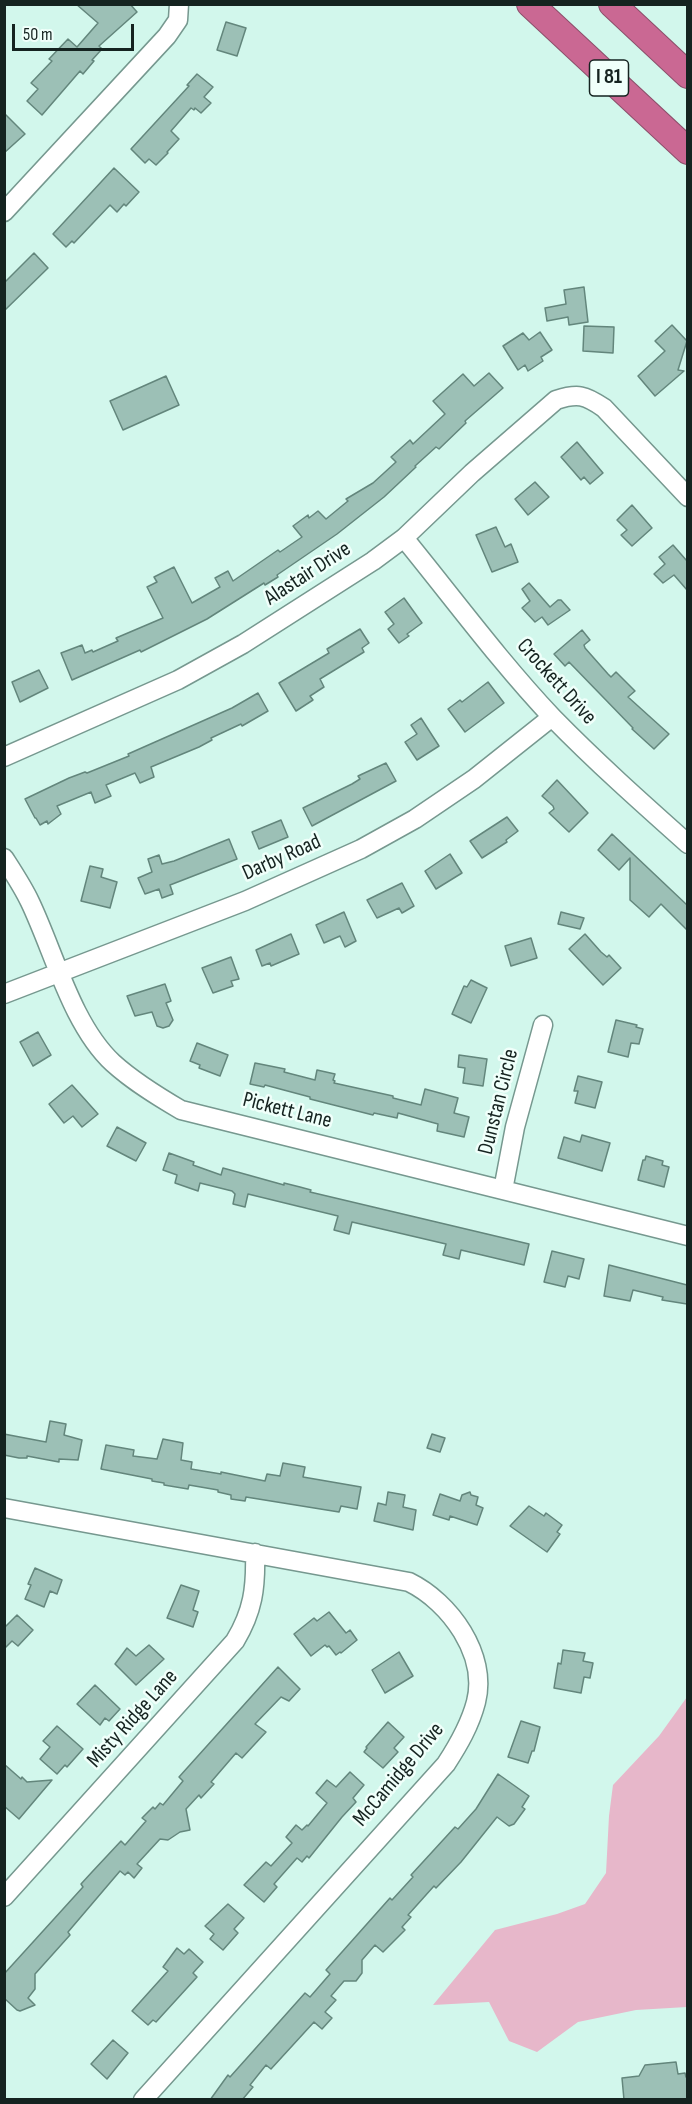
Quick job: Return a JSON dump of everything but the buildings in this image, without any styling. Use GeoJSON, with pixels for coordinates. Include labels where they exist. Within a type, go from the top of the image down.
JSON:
{"type":"FeatureCollection","features":[{"type":"Feature","properties":{"kind":"highway","name":"I 81"},"geometry":{"type":"LineString","coordinates":[[530,4],[687,151]]}},
{"type":"Feature","properties":{"kind":"highway","name":"I 81"},"geometry":{"type":"LineString","coordinates":[[612,4],[687,75]]}},
{"type":"Feature","properties":{"kind":"street"},"geometry":{"type":"LineString","coordinates":[[4,212],[157,48],[178,20],[179,4]]}},
{"type":"Feature","properties":{"kind":"street","name":"Alastair Drive"},"geometry":{"type":"LineString","coordinates":[[4,757],[188,675],[243,645],[373,561],[404,538],[472,473],[556,400],[568,396],[582,396],[604,408],[687,497]]}},
{"type":"Feature","properties":{"kind":"street","name":"Crockett Drive"},"geometry":{"type":"LineString","coordinates":[[404,538],[552,717],[609,773],[687,843]]}},
{"type":"Feature","properties":{"kind":"street","name":"Darby Road"},"geometry":{"type":"LineString","coordinates":[[4,994],[61,974],[245,901],[361,849],[415,819],[474,779],[552,717]]}},
{"type":"Feature","properties":{"kind":"street","name":"Pickett Lane"},"geometry":{"type":"LineString","coordinates":[[4,858],[29,900],[83,1022],[96,1044],[112,1062],[142,1088],[181,1110],[687,1236]]}},
{"type":"Feature","properties":{"kind":"street","name":"Dunstan Circle"},"geometry":{"type":"LineString","coordinates":[[503,1190],[515,1127],[543,1025]]}},
{"type":"Feature","properties":{"kind":"street","name":"McCamidge Drive"},"geometry":{"type":"LineString","coordinates":[[4,1509],[409,1582],[423,1589],[459,1626],[474,1657],[478,1678],[477,1701],[464,1737],[446,1764],[143,2100]]}},
{"type":"Feature","properties":{"kind":"street","name":"Misty Ridge Lane"},"geometry":{"type":"LineString","coordinates":[[4,1897],[235,1641],[244,1626],[256,1584],[255,1553]]}},
{"type":"Feature","properties":{"kind":"shaded area"},"geometry":{"type":"Polygon","coordinates":[[[687,1697],[687,2007],[636,2010],[578,2022],[537,2052],[509,2041],[489,2002],[433,2005],[495,1930],[557,1914],[585,1904],[606,1873],[613,1785],[659,1736],[687,1697]]]}}]}
